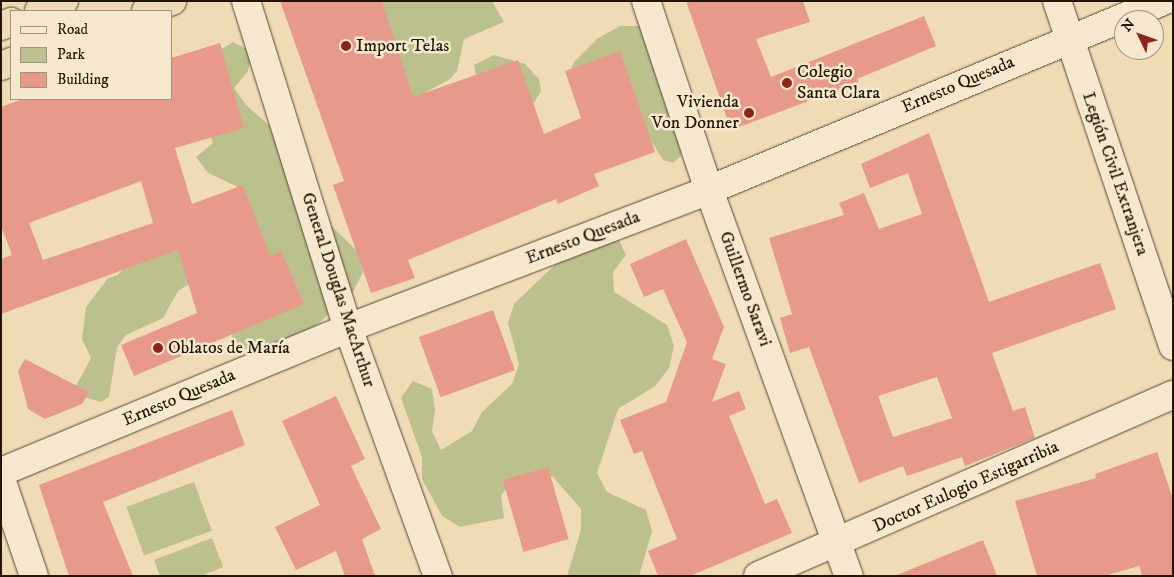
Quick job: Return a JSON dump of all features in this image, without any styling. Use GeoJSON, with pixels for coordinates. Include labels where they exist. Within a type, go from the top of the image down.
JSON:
{"type":"FeatureCollection","features":[{"type":"Feature","properties":{"kind":"highway"},"geometry":{"type":"LineString","coordinates":[[42,10],[64,1]]}},
{"type":"Feature","properties":{"kind":"highway"},"geometry":{"type":"LineString","coordinates":[[149,10],[172,1]]}},
{"type":"Feature","properties":{"kind":"street","name":"General Douglas MacArthur"},"geometry":{"type":"LineString","coordinates":[[246,1],[348,328],[438,576]]}},
{"type":"Feature","properties":{"kind":"street","name":"Guillermo Saravi"},"geometry":{"type":"LineString","coordinates":[[646,1],[709,190],[849,576]]}},
{"type":"Feature","properties":{"kind":"street","name":"Legión Civil Extranjera"},"geometry":{"type":"LineString","coordinates":[[1056,1],[1173,346]]}},
{"type":"Feature","properties":{"kind":"street","name":"Ernesto Quesada"},"geometry":{"type":"LineString","coordinates":[[1,472],[348,328],[709,190],[1152,4]]}},
{"type":"Feature","properties":{"kind":"street","name":"Doctor Eulogio Estigarribia"},"geometry":{"type":"LineString","coordinates":[[758,576],[838,543],[1173,395]]}},
{"type":"Feature","properties":{"kind":"street"},"geometry":{"type":"LineString","coordinates":[[1,479],[34,576]]}},
{"type":"Feature","properties":{"kind":"green space"},"geometry":{"type":"Polygon","coordinates":[[[366,1],[492,1],[504,22],[464,39],[457,71],[450,79],[412,100],[366,1]]]}},
{"type":"Feature","properties":{"kind":"green space"},"geometry":{"type":"Polygon","coordinates":[[[620,26],[642,26],[681,135],[681,156],[673,163],[663,160],[647,134],[570,72],[574,62],[597,39],[620,26]]]}},
{"type":"Feature","properties":{"kind":"green space"},"geometry":{"type":"Polygon","coordinates":[[[233,42],[253,52],[248,71],[234,88],[246,105],[279,134],[311,206],[357,251],[363,272],[353,292],[319,323],[292,341],[251,351],[231,343],[250,226],[236,186],[208,173],[196,157],[213,143],[207,122],[214,54],[233,42]]]}},
{"type":"Feature","properties":{"kind":"green space"},"geometry":{"type":"Polygon","coordinates":[[[494,55],[525,64],[539,79],[541,91],[530,109],[476,76],[474,65],[494,55]]]}},
{"type":"Feature","properties":{"kind":"green space"},"geometry":{"type":"Polygon","coordinates":[[[617,236],[626,255],[613,272],[614,292],[667,325],[674,346],[669,368],[655,386],[618,409],[597,473],[607,492],[646,510],[652,531],[639,576],[567,576],[581,530],[581,509],[553,477],[533,471],[513,479],[501,496],[504,518],[460,527],[442,516],[422,479],[422,457],[401,398],[413,381],[432,389],[435,410],[432,431],[441,450],[472,431],[482,412],[512,384],[519,364],[508,323],[514,304],[560,260],[617,236]]]}},
{"type":"Feature","properties":{"kind":"green space"},"geometry":{"type":"Polygon","coordinates":[[[175,244],[198,287],[187,285],[178,291],[163,318],[126,335],[117,347],[109,397],[101,402],[80,396],[76,386],[91,358],[82,339],[86,307],[108,278],[118,275],[132,258],[175,244]]]}},
{"type":"Feature","properties":{"kind":"green space"},"geometry":{"type":"Polygon","coordinates":[[[194,482],[212,531],[144,555],[126,507],[194,482]]]}},
{"type":"Feature","properties":{"kind":"green space"},"geometry":{"type":"Polygon","coordinates":[[[212,538],[223,567],[201,576],[160,576],[154,560],[212,538]]]}},
{"type":"Feature","properties":{"kind":"building"},"geometry":{"type":"Polygon","coordinates":[[[280,1],[382,1],[413,97],[518,60],[544,134],[581,118],[565,71],[620,51],[655,152],[594,174],[599,186],[558,204],[556,199],[408,260],[415,278],[371,293],[333,185],[344,181],[280,1]]]}},
{"type":"Feature","properties":{"kind":"building"},"geometry":{"type":"Polygon","coordinates":[[[686,1],[803,1],[810,22],[756,39],[771,77],[924,16],[936,46],[857,79],[859,82],[731,130],[686,1]]]}},
{"type":"Feature","properties":{"kind":"building"},"geometry":{"type":"Polygon","coordinates":[[[220,43],[244,128],[175,148],[192,204],[243,185],[270,256],[281,251],[304,304],[134,376],[121,345],[197,313],[178,250],[1,314],[1,259],[12,255],[1,226],[1,107],[20,100],[172,100],[172,58],[220,43]],[[141,181],[29,223],[43,260],[153,223],[141,181]]]}},
{"type":"Feature","properties":{"kind":"building"},"geometry":{"type":"Polygon","coordinates":[[[929,133],[989,302],[1100,263],[1116,309],[992,353],[1013,411],[1025,407],[1035,438],[965,466],[962,457],[907,476],[903,466],[859,483],[809,347],[790,353],[780,318],[792,314],[769,238],[844,215],[839,203],[864,193],[879,229],[922,214],[908,173],[870,188],[861,164],[929,133]],[[937,377],[878,396],[893,437],[952,418],[937,377]]]}},
{"type":"Feature","properties":{"kind":"building"},"geometry":{"type":"Polygon","coordinates":[[[686,239],[724,327],[712,359],[726,364],[712,402],[739,391],[746,409],[729,416],[765,504],[777,499],[792,533],[690,576],[658,576],[648,551],[677,539],[642,451],[634,454],[620,420],[666,402],[687,342],[663,289],[644,297],[630,264],[686,239]]]}},
{"type":"Feature","properties":{"kind":"building"},"geometry":{"type":"Polygon","coordinates":[[[493,310],[515,370],[441,397],[419,337],[493,310]]]}},
{"type":"Feature","properties":{"kind":"building"},"geometry":{"type":"Polygon","coordinates":[[[25,359],[89,392],[82,404],[45,419],[28,409],[18,371],[25,359]]]}},
{"type":"Feature","properties":{"kind":"building"},"geometry":{"type":"Polygon","coordinates":[[[336,396],[365,459],[351,466],[381,529],[362,539],[375,576],[345,576],[336,551],[296,570],[275,527],[320,505],[282,421],[336,396]]]}},
{"type":"Feature","properties":{"kind":"building"},"geometry":{"type":"Polygon","coordinates":[[[232,410],[245,445],[103,502],[133,576],[69,576],[39,485],[232,410]]]}},
{"type":"Feature","properties":{"kind":"building"},"geometry":{"type":"Polygon","coordinates":[[[1157,452],[1173,499],[1173,576],[1142,576],[1139,566],[1104,576],[1037,576],[1015,501],[1096,478],[1095,474],[1157,452]]]}},
{"type":"Feature","properties":{"kind":"building"},"geometry":{"type":"Polygon","coordinates":[[[548,467],[569,539],[523,552],[503,480],[548,467]]]}},
{"type":"Feature","properties":{"kind":"building"},"geometry":{"type":"Polygon","coordinates":[[[983,540],[997,576],[897,576],[897,575],[983,540]]]}},
{"type":"Feature","properties":{"kind":"place","name":"Import Telas"},"geometry":{"type":"Point","coordinates":[346,46]}},
{"type":"Feature","properties":{"kind":"place","name":"Colegio Santa Clara"},"geometry":{"type":"Point","coordinates":[787,83]}},
{"type":"Feature","properties":{"kind":"place","name":"Vivienda Von Donner"},"geometry":{"type":"Point","coordinates":[749,113]}},
{"type":"Feature","properties":{"kind":"place","name":"Oblatos de María"},"geometry":{"type":"Point","coordinates":[158,348]}}]}
